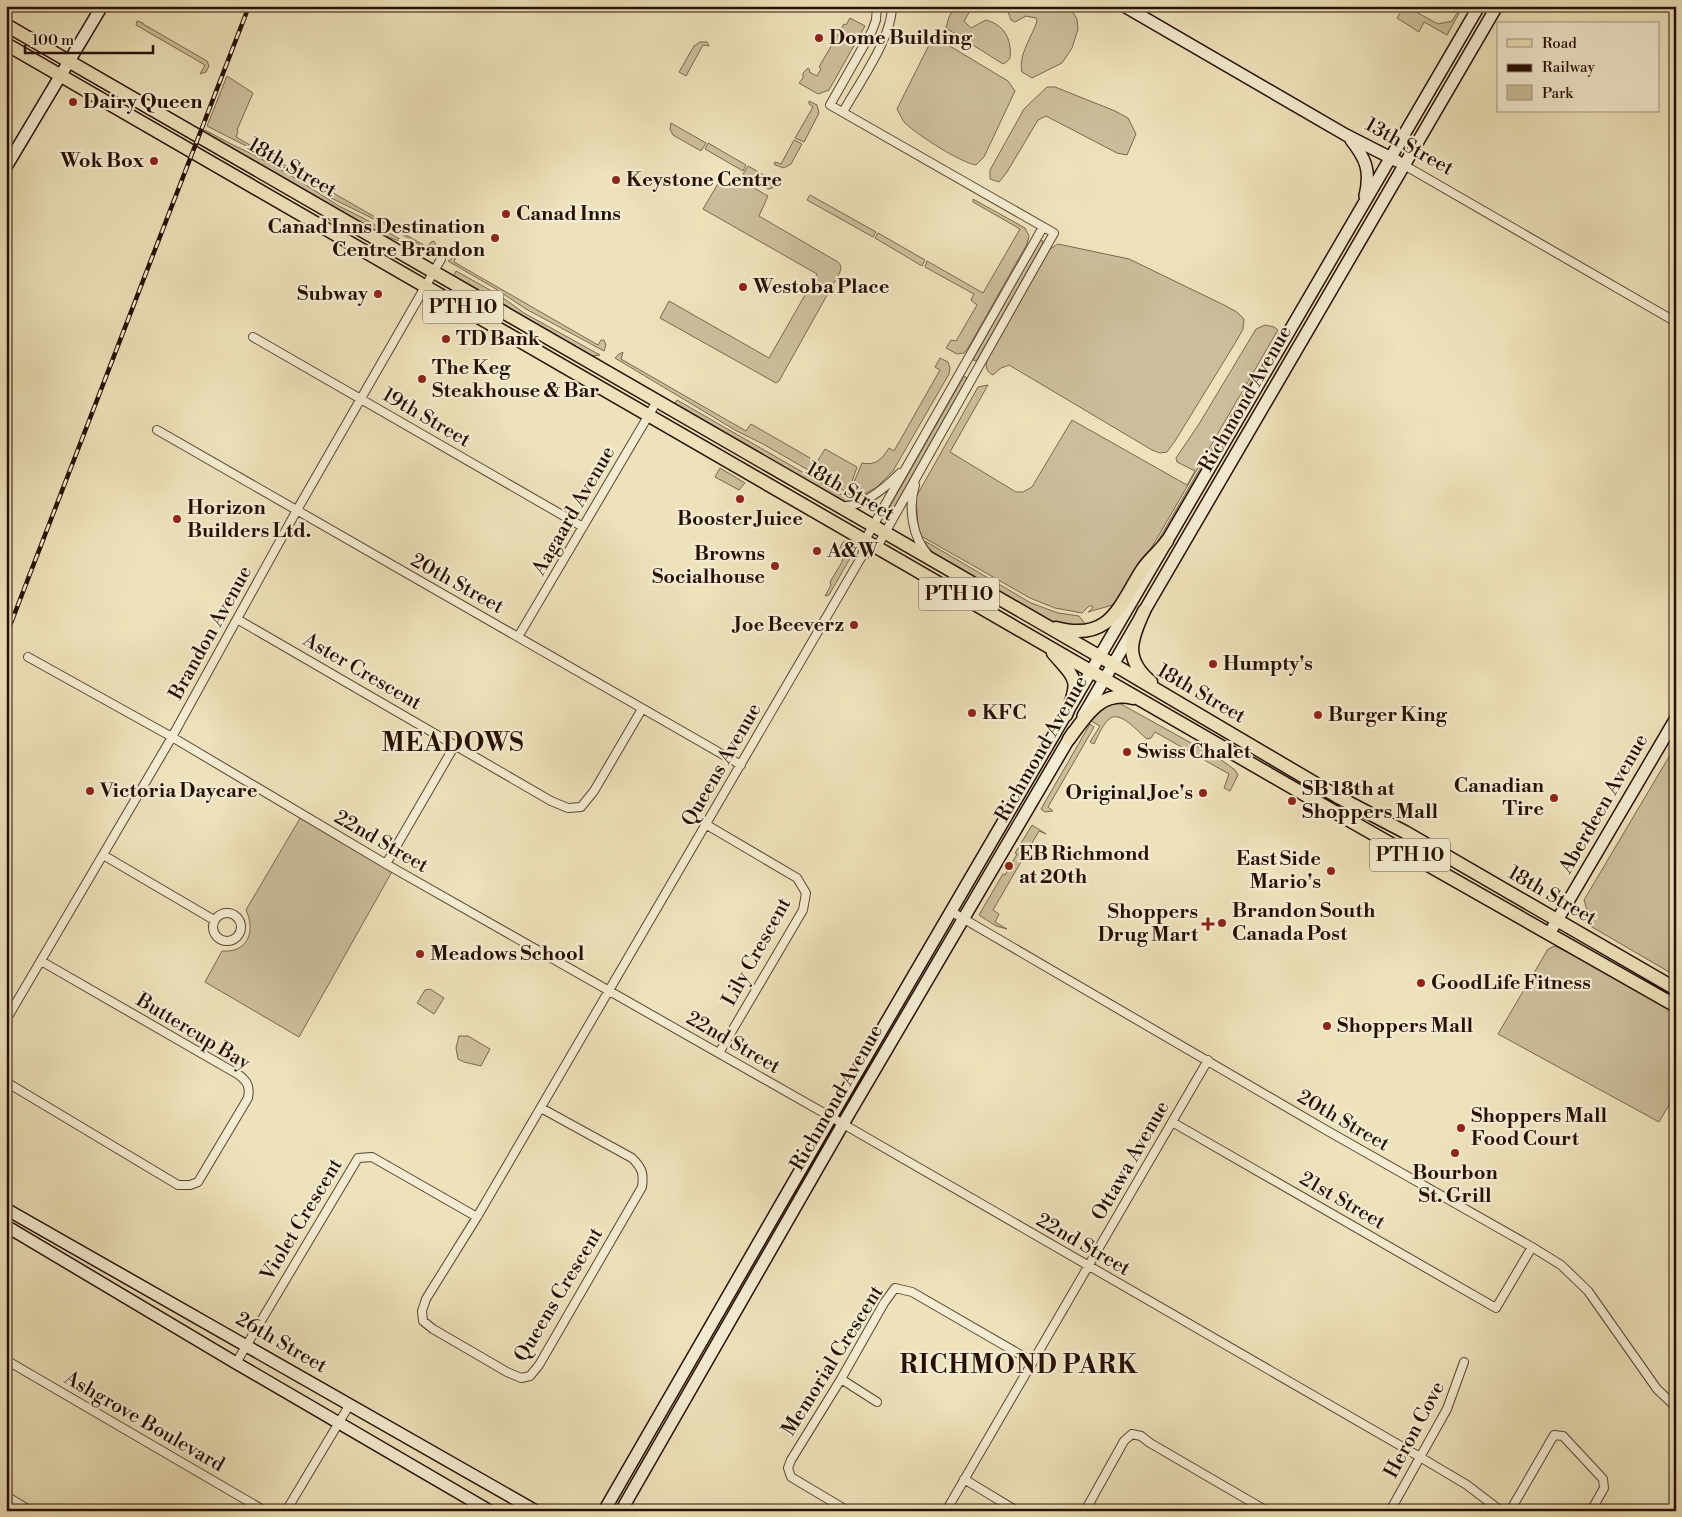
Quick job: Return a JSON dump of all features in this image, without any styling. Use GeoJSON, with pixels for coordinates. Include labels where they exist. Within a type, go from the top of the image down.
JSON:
{"type":"FeatureCollection","features":[{"type":"Feature","properties":{"kind":"main road"},"geometry":{"type":"LineString","coordinates":[[6,168],[102,6]]}},
{"type":"Feature","properties":{"kind":"main road","name":"13th Street"},"geometry":{"type":"LineString","coordinates":[[1124,6],[1346,134],[1404,165]]}},
{"type":"Feature","properties":{"kind":"main road","name":"Richmond Avenue"},"geometry":{"type":"LineString","coordinates":[[604,1511],[831,1117],[1478,6]]}},
{"type":"Feature","properties":{"kind":"main road","name":"Richmond Avenue"},"geometry":{"type":"LineString","coordinates":[[621,1511],[843,1124],[1497,6]]}},
{"type":"Feature","properties":{"kind":"main road","name":"18th Street"},"geometry":{"type":"LineString","coordinates":[[6,25],[884,534],[1038,621],[1340,798],[1405,832],[1676,989]]}},
{"type":"Feature","properties":{"kind":"main road","name":"18th Street"},"geometry":{"type":"LineString","coordinates":[[6,44],[1105,679],[1676,1006]]}},
{"type":"Feature","properties":{"kind":"main road"},"geometry":{"type":"LineString","coordinates":[[1346,134],[1362,154],[1367,166],[1368,184],[1363,206]]}},
{"type":"Feature","properties":{"kind":"main road"},"geometry":{"type":"LineString","coordinates":[[1038,621],[1056,628],[1076,632],[1090,630],[1103,625],[1116,614],[1146,565],[1167,541]]}},
{"type":"Feature","properties":{"kind":"main road"},"geometry":{"type":"LineString","coordinates":[[1144,611],[1132,642],[1134,661],[1143,675],[1177,702]]}},
{"type":"Feature","properties":{"kind":"main road"},"geometry":{"type":"LineString","coordinates":[[1040,641],[1068,668],[1073,677],[1074,689],[1066,715]]}},
{"type":"Feature","properties":{"kind":"main road"},"geometry":{"type":"LineString","coordinates":[[1069,739],[1091,711],[1108,698],[1123,696],[1145,702]]}},
{"type":"Feature","properties":{"kind":"main road","name":"Aberdeen Avenue"},"geometry":{"type":"LineString","coordinates":[[1549,934],[1676,718]]}},
{"type":"Feature","properties":{"kind":"main road","name":"26th Street"},"geometry":{"type":"LineString","coordinates":[[6,1209],[536,1511]]}},
{"type":"Feature","properties":{"kind":"main road","name":"26th Street"},"geometry":{"type":"LineString","coordinates":[[6,1226],[236,1364],[490,1511]]}},
{"type":"Feature","properties":{"kind":"street"},"geometry":{"type":"LineString","coordinates":[[862,556],[877,547],[1054,233],[830,105],[872,31],[876,20],[877,6]]}},
{"type":"Feature","properties":{"kind":"street"},"geometry":{"type":"LineString","coordinates":[[843,112],[886,37],[891,22],[892,6]]}},
{"type":"Feature","properties":{"kind":"street","name":"13th Street"},"geometry":{"type":"LineString","coordinates":[[1404,165],[1676,322]]}},
{"type":"Feature","properties":{"kind":"street"},"geometry":{"type":"LineString","coordinates":[[862,556],[865,540],[1042,227]]}},
{"type":"Feature","properties":{"kind":"street","name":"Brandon Avenue"},"geometry":{"type":"LineString","coordinates":[[6,1020],[172,737],[297,510],[441,259]]}},
{"type":"Feature","properties":{"kind":"street"},"geometry":{"type":"LineString","coordinates":[[1290,329],[1304,337]]}},
{"type":"Feature","properties":{"kind":"street","name":"19th Street"},"geometry":{"type":"LineString","coordinates":[[254,338],[582,527]]}},
{"type":"Feature","properties":{"kind":"street","name":"Aagaard Avenue"},"geometry":{"type":"LineString","coordinates":[[518,637],[657,401]]}},
{"type":"Feature","properties":{"kind":"street","name":"20th Street"},"geometry":{"type":"LineString","coordinates":[[157,430],[740,765]]}},
{"type":"Feature","properties":{"kind":"street"},"geometry":{"type":"LineString","coordinates":[[830,502],[845,507],[863,500],[884,487],[908,464]]}},
{"type":"Feature","properties":{"kind":"street"},"geometry":{"type":"LineString","coordinates":[[921,468],[912,500],[915,530],[926,553],[945,568]]}},
{"type":"Feature","properties":{"kind":"street","name":"Queens Avenue"},"geometry":{"type":"LineString","coordinates":[[610,990],[862,556]]}},
{"type":"Feature","properties":{"kind":"street","name":"Aster Crescent"},"geometry":{"type":"LineString","coordinates":[[237,619],[551,801],[568,808],[581,807],[594,791],[642,709]]}},
{"type":"Feature","properties":{"kind":"street","name":"22nd Street"},"geometry":{"type":"LineString","coordinates":[[28,657],[172,737],[386,864],[610,990],[1420,1457],[1467,1485],[1500,1511]]}},
{"type":"Feature","properties":{"kind":"street"},"geometry":{"type":"LineString","coordinates":[[386,864],[456,745]]}},
{"type":"Feature","properties":{"kind":"street","name":"Lily Crescent"},"geometry":{"type":"LineString","coordinates":[[706,825],[796,878],[806,893],[803,910],[719,1053]]}},
{"type":"Feature","properties":{"kind":"street"},"geometry":{"type":"LineString","coordinates":[[103,855],[214,920]]}},
{"type":"Feature","properties":{"kind":"street","name":"20th Street"},"geometry":{"type":"LineString","coordinates":[[952,912],[1561,1265],[1588,1290],[1657,1389],[1676,1407]]}},
{"type":"Feature","properties":{"kind":"street","name":"Buttercup Bay"},"geometry":{"type":"LineString","coordinates":[[6,1082],[178,1185],[190,1185],[198,1182],[248,1098],[250,1089],[246,1081],[239,1075],[41,961]]}},
{"type":"Feature","properties":{"kind":"street","name":"Queens Crescent"},"geometry":{"type":"LineString","coordinates":[[541,1108],[632,1158],[641,1167],[644,1177],[642,1187],[539,1365],[530,1376],[521,1378],[433,1330],[423,1321],[422,1311],[426,1299],[477,1218],[541,1108],[610,990]]}},
{"type":"Feature","properties":{"kind":"street","name":"Ottawa Avenue"},"geometry":{"type":"LineString","coordinates":[[946,1511],[1208,1060]]}},
{"type":"Feature","properties":{"kind":"street","name":"21st Street"},"geometry":{"type":"LineString","coordinates":[[1172,1122],[1496,1308],[1532,1247]]}},
{"type":"Feature","properties":{"kind":"street","name":"Violet Crescent"},"geometry":{"type":"LineString","coordinates":[[236,1364],[358,1158],[372,1157],[477,1218]]}},
{"type":"Feature","properties":{"kind":"street","name":"Memorial Crescent"},"geometry":{"type":"LineString","coordinates":[[848,1511],[791,1477],[788,1468],[884,1303],[895,1288],[912,1292],[1033,1362]]}},
{"type":"Feature","properties":{"kind":"street","name":"Ashgrove Boulevard"},"geometry":{"type":"LineString","coordinates":[[6,1360],[265,1511]]}},
{"type":"Feature","properties":{"kind":"street","name":"Heron Cove"},"geometry":{"type":"LineString","coordinates":[[1390,1511],[1447,1409],[1464,1362]]}},
{"type":"Feature","properties":{"kind":"street"},"geometry":{"type":"LineString","coordinates":[[841,1379],[877,1402]]}},
{"type":"Feature","properties":{"kind":"street"},"geometry":{"type":"LineString","coordinates":[[286,1511],[350,1404]]}},
{"type":"Feature","properties":{"kind":"street"},"geometry":{"type":"LineString","coordinates":[[1085,1511],[1124,1441],[1132,1434],[1142,1436],[1150,1443],[1267,1511]]}},
{"type":"Feature","properties":{"kind":"street"},"geometry":{"type":"LineString","coordinates":[[1510,1511],[1554,1435],[1563,1436],[1603,1479],[1604,1488],[1591,1511]]}},
{"type":"Feature","properties":{"kind":"street"},"geometry":{"type":"LineString","coordinates":[[964,1479],[1018,1511]]}},
{"type":"Feature","properties":{"kind":"street"},"geometry":{"type":"LineString","coordinates":[[6,1496],[31,1511]]}},
{"type":"Feature","properties":{"kind":"green space"},"geometry":{"type":"Polygon","coordinates":[[[955,6],[973,6],[964,21],[971,28],[986,20],[996,24],[1003,30],[1009,43],[1010,56],[1008,61],[1003,64],[946,28],[955,6]]]}},
{"type":"Feature","properties":{"kind":"green space"},"geometry":{"type":"Polygon","coordinates":[[[1006,6],[1069,6],[1077,19],[1078,29],[1072,48],[1062,63],[1032,78],[1022,72],[1022,59],[1037,21],[1036,18],[1026,16],[1015,22],[1011,20],[1006,6]]]}},
{"type":"Feature","properties":{"kind":"green space"},"geometry":{"type":"Polygon","coordinates":[[[1399,6],[1405,6],[1438,24],[1452,21],[1463,6],[1447,35],[1424,22],[1419,32],[1397,18],[1403,8],[1399,6]]]}},
{"type":"Feature","properties":{"kind":"green space"},"geometry":{"type":"Polygon","coordinates":[[[850,18],[865,26],[829,90],[818,94],[799,83],[803,78],[803,73],[808,68],[809,72],[817,76],[821,69],[819,67],[844,24],[846,25],[850,18]]]}},
{"type":"Feature","properties":{"kind":"green space"},"geometry":{"type":"Polygon","coordinates":[[[137,21],[207,61],[209,66],[206,72],[200,74],[205,65],[136,25],[137,21]]]}},
{"type":"Feature","properties":{"kind":"green space"},"geometry":{"type":"Polygon","coordinates":[[[938,39],[1008,81],[1015,91],[984,157],[976,165],[949,154],[919,134],[905,123],[897,109],[932,40],[938,39]]]}},
{"type":"Feature","properties":{"kind":"green space"},"geometry":{"type":"Polygon","coordinates":[[[700,42],[707,42],[709,46],[703,45],[686,76],[679,72],[694,46],[700,42]]]}},
{"type":"Feature","properties":{"kind":"green space"},"geometry":{"type":"Polygon","coordinates":[[[227,76],[253,93],[237,130],[236,137],[427,247],[434,241],[437,247],[435,254],[386,225],[331,198],[258,152],[207,126],[227,76]]]}},
{"type":"Feature","properties":{"kind":"green space"},"geometry":{"type":"Polygon","coordinates":[[[1047,87],[1055,87],[1128,118],[1136,134],[1127,155],[1117,153],[1046,116],[1038,120],[999,182],[990,179],[990,170],[1024,109],[1047,87]]]}},
{"type":"Feature","properties":{"kind":"green space"},"geometry":{"type":"Polygon","coordinates":[[[809,101],[817,105],[819,113],[804,142],[795,138],[813,107],[809,104],[809,101]]]}},
{"type":"Feature","properties":{"kind":"green space"},"geometry":{"type":"Polygon","coordinates":[[[671,123],[706,143],[701,151],[673,135],[670,129],[671,123]]]}},
{"type":"Feature","properties":{"kind":"green space"},"geometry":{"type":"Polygon","coordinates":[[[205,130],[258,157],[339,206],[403,241],[377,233],[204,133],[205,130]]]}},
{"type":"Feature","properties":{"kind":"green space"},"geometry":{"type":"Polygon","coordinates":[[[794,140],[802,144],[791,164],[784,168],[775,165],[775,162],[781,164],[794,140]]]}},
{"type":"Feature","properties":{"kind":"green space"},"geometry":{"type":"Polygon","coordinates":[[[708,143],[746,165],[743,171],[705,149],[708,143]]]}},
{"type":"Feature","properties":{"kind":"green space"},"geometry":{"type":"Polygon","coordinates":[[[748,166],[776,182],[772,188],[768,189],[743,174],[748,166]]]}},
{"type":"Feature","properties":{"kind":"green space"},"geometry":{"type":"Polygon","coordinates":[[[733,176],[768,196],[759,216],[838,262],[841,266],[840,272],[779,381],[776,383],[660,318],[669,301],[769,358],[817,274],[703,209],[719,182],[727,186],[733,176]]]}},
{"type":"Feature","properties":{"kind":"green space"},"geometry":{"type":"Polygon","coordinates":[[[810,195],[876,232],[873,237],[807,200],[810,195]]]}},
{"type":"Feature","properties":{"kind":"green space"},"geometry":{"type":"Polygon","coordinates":[[[973,199],[1025,228],[1029,236],[1027,244],[968,348],[964,353],[957,354],[946,348],[951,340],[956,341],[977,305],[971,300],[974,294],[925,267],[927,261],[983,293],[1020,229],[973,202],[973,199]]]}},
{"type":"Feature","properties":{"kind":"green space"},"geometry":{"type":"Polygon","coordinates":[[[878,233],[925,260],[922,266],[875,238],[878,233]]]}},
{"type":"Feature","properties":{"kind":"green space"},"geometry":{"type":"Polygon","coordinates":[[[1040,240],[1043,243],[977,360],[974,361],[1040,240]]]}},
{"type":"Feature","properties":{"kind":"green space"},"geometry":{"type":"Polygon","coordinates":[[[1058,244],[1129,259],[1224,305],[1237,312],[1244,319],[1243,329],[1237,340],[1167,452],[1160,453],[1152,450],[1009,365],[1001,368],[993,375],[987,369],[987,360],[1050,249],[1058,244]]]}},
{"type":"Feature","properties":{"kind":"green space"},"geometry":{"type":"Polygon","coordinates":[[[456,256],[454,262],[598,345],[601,340],[604,340],[606,345],[604,351],[526,309],[448,261],[456,256]]]}},
{"type":"Feature","properties":{"kind":"green space"},"geometry":{"type":"Polygon","coordinates":[[[456,271],[499,295],[524,313],[600,355],[591,356],[453,277],[456,271]]]}},
{"type":"Feature","properties":{"kind":"green space"},"geometry":{"type":"Polygon","coordinates":[[[1265,325],[1278,330],[1127,590],[1116,604],[1088,612],[1093,608],[1089,606],[1082,613],[1055,608],[1030,598],[921,536],[918,525],[916,497],[978,387],[988,385],[950,452],[1016,492],[1023,492],[1032,487],[1072,420],[1187,485],[1195,471],[1177,462],[1176,458],[1199,424],[1256,329],[1265,325]]]}},
{"type":"Feature","properties":{"kind":"green space"},"geometry":{"type":"Polygon","coordinates":[[[1279,333],[1281,335],[1158,546],[1149,556],[1279,333]]]}},
{"type":"Feature","properties":{"kind":"green space"},"geometry":{"type":"Polygon","coordinates":[[[623,352],[621,359],[746,431],[751,424],[817,462],[825,449],[857,467],[848,493],[735,430],[615,358],[623,352]]]}},
{"type":"Feature","properties":{"kind":"green space"},"geometry":{"type":"Polygon","coordinates":[[[940,358],[948,362],[949,374],[893,471],[877,487],[856,499],[849,494],[862,463],[867,464],[878,461],[889,448],[894,451],[940,370],[935,367],[940,358]]]}},
{"type":"Feature","properties":{"kind":"green space"},"geometry":{"type":"Polygon","coordinates":[[[964,376],[967,378],[888,518],[884,517],[964,376]]]}},
{"type":"Feature","properties":{"kind":"green space"},"geometry":{"type":"Polygon","coordinates":[[[677,400],[851,500],[844,502],[674,405],[677,400]]]}},
{"type":"Feature","properties":{"kind":"green space"},"geometry":{"type":"Polygon","coordinates":[[[720,468],[745,483],[739,490],[715,477],[720,468]]]}},
{"type":"Feature","properties":{"kind":"green space"},"geometry":{"type":"Polygon","coordinates":[[[844,541],[852,546],[853,553],[829,595],[825,596],[831,585],[830,582],[842,562],[844,553],[839,549],[844,541]]]}},
{"type":"Feature","properties":{"kind":"green space"},"geometry":{"type":"Polygon","coordinates":[[[925,541],[1031,603],[1058,613],[1079,616],[1087,626],[1065,625],[1047,619],[938,557],[925,541]]]}},
{"type":"Feature","properties":{"kind":"green space"},"geometry":{"type":"Polygon","coordinates":[[[1119,703],[1220,759],[1235,770],[1238,775],[1230,791],[1224,788],[1229,774],[1155,732],[1151,738],[1147,739],[1123,719],[1112,717],[1100,731],[1094,744],[1090,742],[1100,726],[1091,721],[1093,718],[1107,704],[1119,703]]]}},
{"type":"Feature","properties":{"kind":"green space"},"geometry":{"type":"Polygon","coordinates":[[[1090,724],[1094,727],[1048,807],[1053,811],[1045,812],[1041,809],[1090,724]]]}},
{"type":"Feature","properties":{"kind":"green space"},"geometry":{"type":"Polygon","coordinates":[[[1676,745],[1676,976],[1592,927],[1584,900],[1676,745]]]}},
{"type":"Feature","properties":{"kind":"green space"},"geometry":{"type":"Polygon","coordinates":[[[302,815],[394,868],[299,1037],[205,982],[222,951],[231,951],[238,948],[248,939],[250,926],[246,910],[302,815]]]}},
{"type":"Feature","properties":{"kind":"green space"},"geometry":{"type":"Polygon","coordinates":[[[1032,825],[1046,834],[1039,831],[993,910],[999,914],[995,922],[1007,929],[996,926],[979,915],[1003,874],[1005,875],[1017,854],[1015,853],[1032,825]]]}},
{"type":"Feature","properties":{"kind":"green space"},"geometry":{"type":"Polygon","coordinates":[[[1555,946],[1676,1008],[1676,1093],[1659,1122],[1498,1034],[1548,949],[1555,946]]]}},
{"type":"Feature","properties":{"kind":"green space"},"geometry":{"type":"Polygon","coordinates":[[[430,989],[444,998],[434,1014],[417,1003],[425,990],[430,989]]]}},
{"type":"Feature","properties":{"kind":"green space"},"geometry":{"type":"Polygon","coordinates":[[[459,1036],[468,1036],[490,1049],[481,1066],[458,1059],[456,1048],[459,1036]]]}},
{"type":"Feature","properties":{"kind":"railway"},"geometry":{"type":"LineString","coordinates":[[6,636],[249,6]]}},
{"type":"Feature","properties":{"kind":"place","name":"Dome Building"},"geometry":{"type":"Point","coordinates":[819,38]}},
{"type":"Feature","properties":{"kind":"place","name":"Dairy Queen"},"geometry":{"type":"Point","coordinates":[73,102]}},
{"type":"Feature","properties":{"kind":"place","name":"Wok Box"},"geometry":{"type":"Point","coordinates":[154,161]}},
{"type":"Feature","properties":{"kind":"place","name":"Keystone Centre"},"geometry":{"type":"Point","coordinates":[616,180]}},
{"type":"Feature","properties":{"kind":"place","name":"Canad Inns"},"geometry":{"type":"Point","coordinates":[506,214]}},
{"type":"Feature","properties":{"kind":"place","name":"Canad Inns Destination Centre Brandon"},"geometry":{"type":"Point","coordinates":[495,238]}},
{"type":"Feature","properties":{"kind":"place","name":"Westoba Place"},"geometry":{"type":"Point","coordinates":[743,287]}},
{"type":"Feature","properties":{"kind":"place","name":"Subway"},"geometry":{"type":"Point","coordinates":[378,294]}},
{"type":"Feature","properties":{"kind":"place","name":"TD Bank"},"geometry":{"type":"Point","coordinates":[446,339]}},
{"type":"Feature","properties":{"kind":"place","name":"The Keg Steakhouse & Bar"},"geometry":{"type":"Point","coordinates":[422,379]}},
{"type":"Feature","properties":{"kind":"place","name":"Booster Juice"},"geometry":{"type":"Point","coordinates":[740,499]}},
{"type":"Feature","properties":{"kind":"place","name":"Horizon Builders Ltd."},"geometry":{"type":"Point","coordinates":[177,519]}},
{"type":"Feature","properties":{"kind":"place","name":"A&W"},"geometry":{"type":"Point","coordinates":[817,551]}},
{"type":"Feature","properties":{"kind":"place","name":"Browns Socialhouse"},"geometry":{"type":"Point","coordinates":[775,566]}},
{"type":"Feature","properties":{"kind":"place","name":"Joe Beeverz"},"geometry":{"type":"Point","coordinates":[854,625]}},
{"type":"Feature","properties":{"kind":"place","name":"Humpty's"},"geometry":{"type":"Point","coordinates":[1213,664]}},
{"type":"Feature","properties":{"kind":"place","name":"KFC"},"geometry":{"type":"Point","coordinates":[972,713]}},
{"type":"Feature","properties":{"kind":"place","name":"Burger King"},"geometry":{"type":"Point","coordinates":[1318,715]}},
{"type":"Feature","properties":{"kind":"place","name":"Swiss Chalet"},"geometry":{"type":"Point","coordinates":[1127,752]}},
{"type":"Feature","properties":{"kind":"place","name":"Victoria Daycare"},"geometry":{"type":"Point","coordinates":[90,791]}},
{"type":"Feature","properties":{"kind":"place","name":"Original Joe's"},"geometry":{"type":"Point","coordinates":[1203,793]}},
{"type":"Feature","properties":{"kind":"place","name":"Canadian Tire"},"geometry":{"type":"Point","coordinates":[1554,798]}},
{"type":"Feature","properties":{"kind":"place","name":"SB 18th at Shoppers Mall"},"geometry":{"type":"Point","coordinates":[1292,801]}},
{"type":"Feature","properties":{"kind":"place","name":"EB Richmond at 20th"},"geometry":{"type":"Point","coordinates":[1009,866]}},
{"type":"Feature","properties":{"kind":"place","name":"East Side Mario's"},"geometry":{"type":"Point","coordinates":[1331,871]}},
{"type":"Feature","properties":{"kind":"place","name":"Brandon South Canada Post"},"geometry":{"type":"Point","coordinates":[1222,923]}},
{"type":"Feature","properties":{"kind":"place","name":"Shoppers Drug Mart"},"geometry":{"type":"Point","coordinates":[1208,924]}},
{"type":"Feature","properties":{"kind":"place","name":"Meadows School"},"geometry":{"type":"Point","coordinates":[420,954]}},
{"type":"Feature","properties":{"kind":"place","name":"GoodLife Fitness"},"geometry":{"type":"Point","coordinates":[1421,983]}},
{"type":"Feature","properties":{"kind":"place","name":"Shoppers Mall"},"geometry":{"type":"Point","coordinates":[1327,1026]}},
{"type":"Feature","properties":{"kind":"place","name":"Shoppers Mall Food Court"},"geometry":{"type":"Point","coordinates":[1461,1128]}},
{"type":"Feature","properties":{"kind":"place","name":"Bourbon St. Grill"},"geometry":{"type":"Point","coordinates":[1455,1153]}},
{"type":"Feature","properties":{"kind":"district","name":"MEADOWS"},"geometry":{"type":"Point","coordinates":[453,743]}},
{"type":"Feature","properties":{"kind":"district","name":"RICHMOND PARK"},"geometry":{"type":"Point","coordinates":[1019,1365]}}]}
